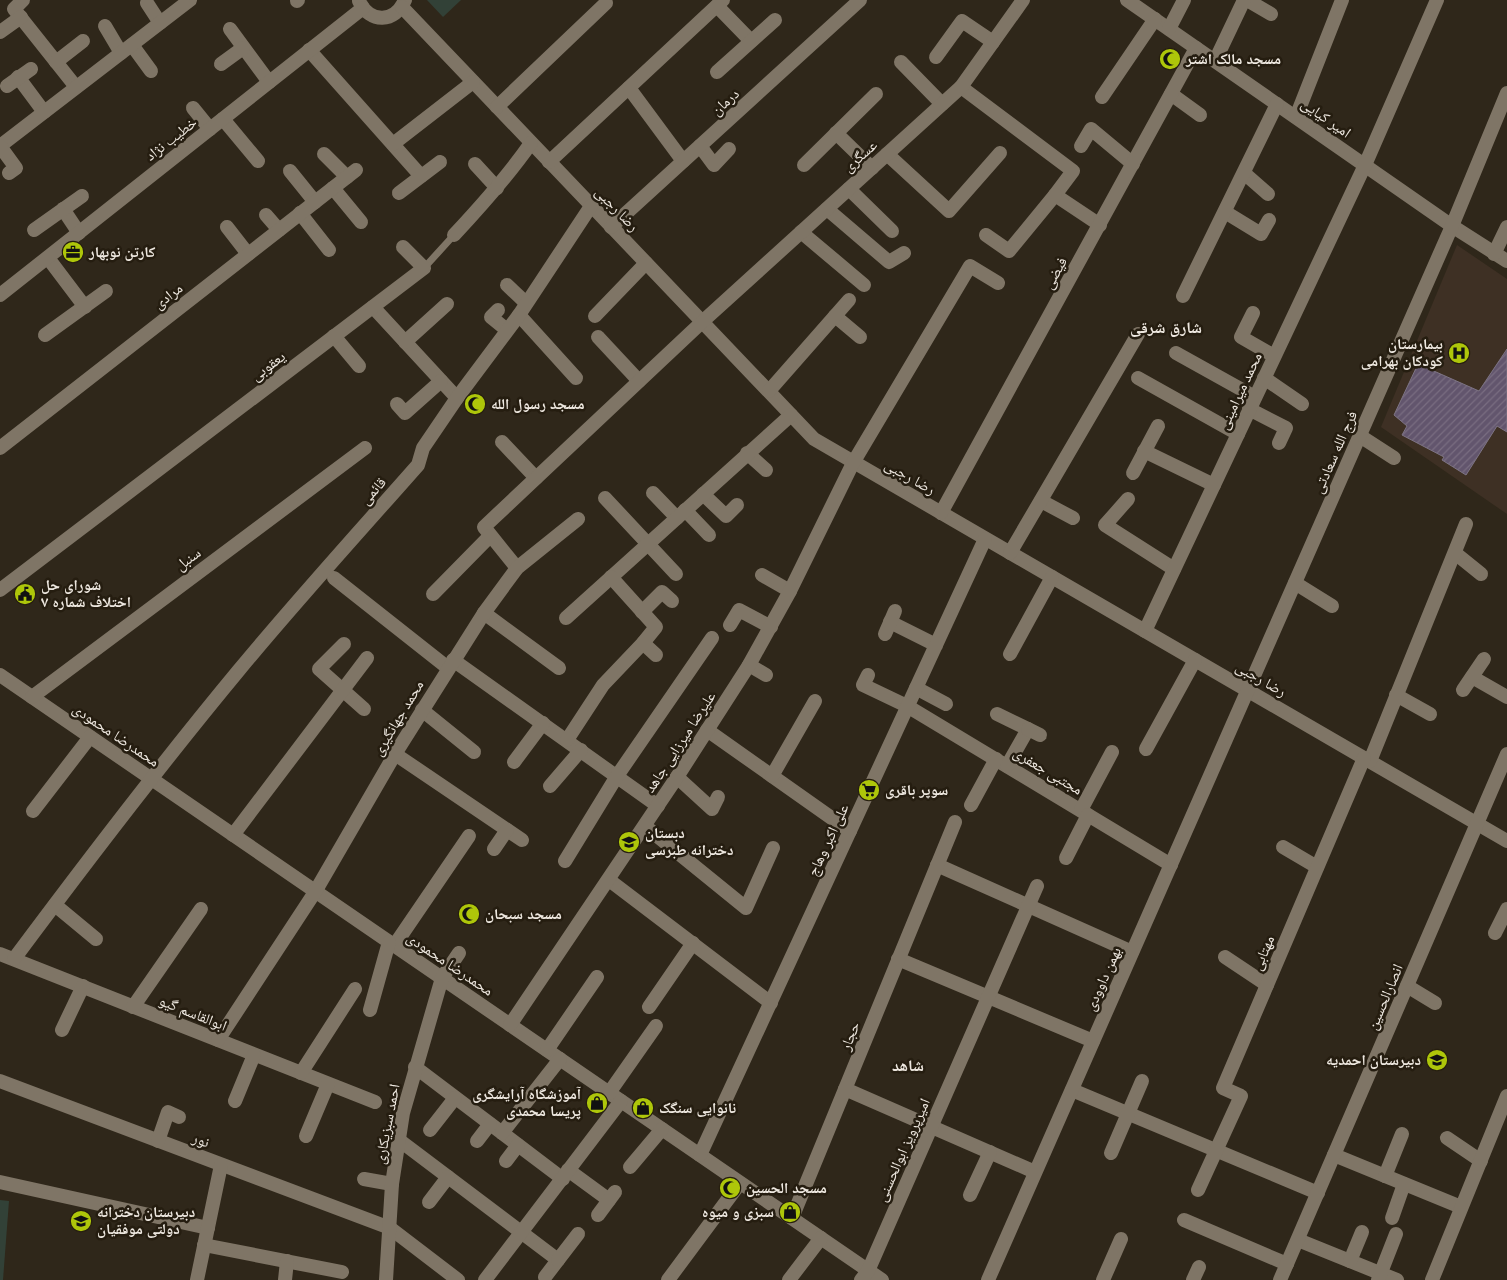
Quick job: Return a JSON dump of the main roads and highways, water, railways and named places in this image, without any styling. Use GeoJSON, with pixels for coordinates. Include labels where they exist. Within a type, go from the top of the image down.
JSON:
{"type":"FeatureCollection","features":[{"type":"Feature","properties":{"kind":"place","name":"مسجد مالک اشتر"},"geometry":{"type":"Point","coordinates":[1170,59]}},
{"type":"Feature","properties":{"kind":"place","name":"کارتن نوبهار"},"geometry":{"type":"Point","coordinates":[73,252]}},
{"type":"Feature","properties":{"kind":"place","name":"بیمارستان کودکان بهرامی"},"geometry":{"type":"Point","coordinates":[1459,353]}},
{"type":"Feature","properties":{"kind":"place","name":"مسجد رسول الله"},"geometry":{"type":"Point","coordinates":[475,404]}},
{"type":"Feature","properties":{"kind":"place","name":"شورای حل اختلاف شماره ۷"},"geometry":{"type":"Point","coordinates":[25,594]}},
{"type":"Feature","properties":{"kind":"place","name":"سوپر باقری"},"geometry":{"type":"Point","coordinates":[869,790]}},
{"type":"Feature","properties":{"kind":"place","name":"دبستان دخترانه طبرسی"},"geometry":{"type":"Point","coordinates":[629,842]}},
{"type":"Feature","properties":{"kind":"place","name":"مسجد سبحان"},"geometry":{"type":"Point","coordinates":[469,914]}},
{"type":"Feature","properties":{"kind":"place","name":"دبیرستان احمدیه"},"geometry":{"type":"Point","coordinates":[1437,1060]}},
{"type":"Feature","properties":{"kind":"place","name":"آموزشگاه آرایشگری پریسا محمدی"},"geometry":{"type":"Point","coordinates":[597,1103]}},
{"type":"Feature","properties":{"kind":"place","name":"نانوایی سنگک"},"geometry":{"type":"Point","coordinates":[643,1108]}},
{"type":"Feature","properties":{"kind":"place","name":"مسجد الحسین"},"geometry":{"type":"Point","coordinates":[730,1188]}},
{"type":"Feature","properties":{"kind":"place","name":"سبزی و میوه"},"geometry":{"type":"Point","coordinates":[790,1212]}},
{"type":"Feature","properties":{"kind":"place","name":"دبیرستان دخترانه دولتی موفقیان"},"geometry":{"type":"Point","coordinates":[81,1221]}},
{"type":"Feature","properties":{"kind":"district","name":"شارق شرقی"},"geometry":{"type":"Point","coordinates":[1166,328]}},
{"type":"Feature","properties":{"kind":"district","name":"شاهد"},"geometry":{"type":"Point","coordinates":[908,1066]}}]}
